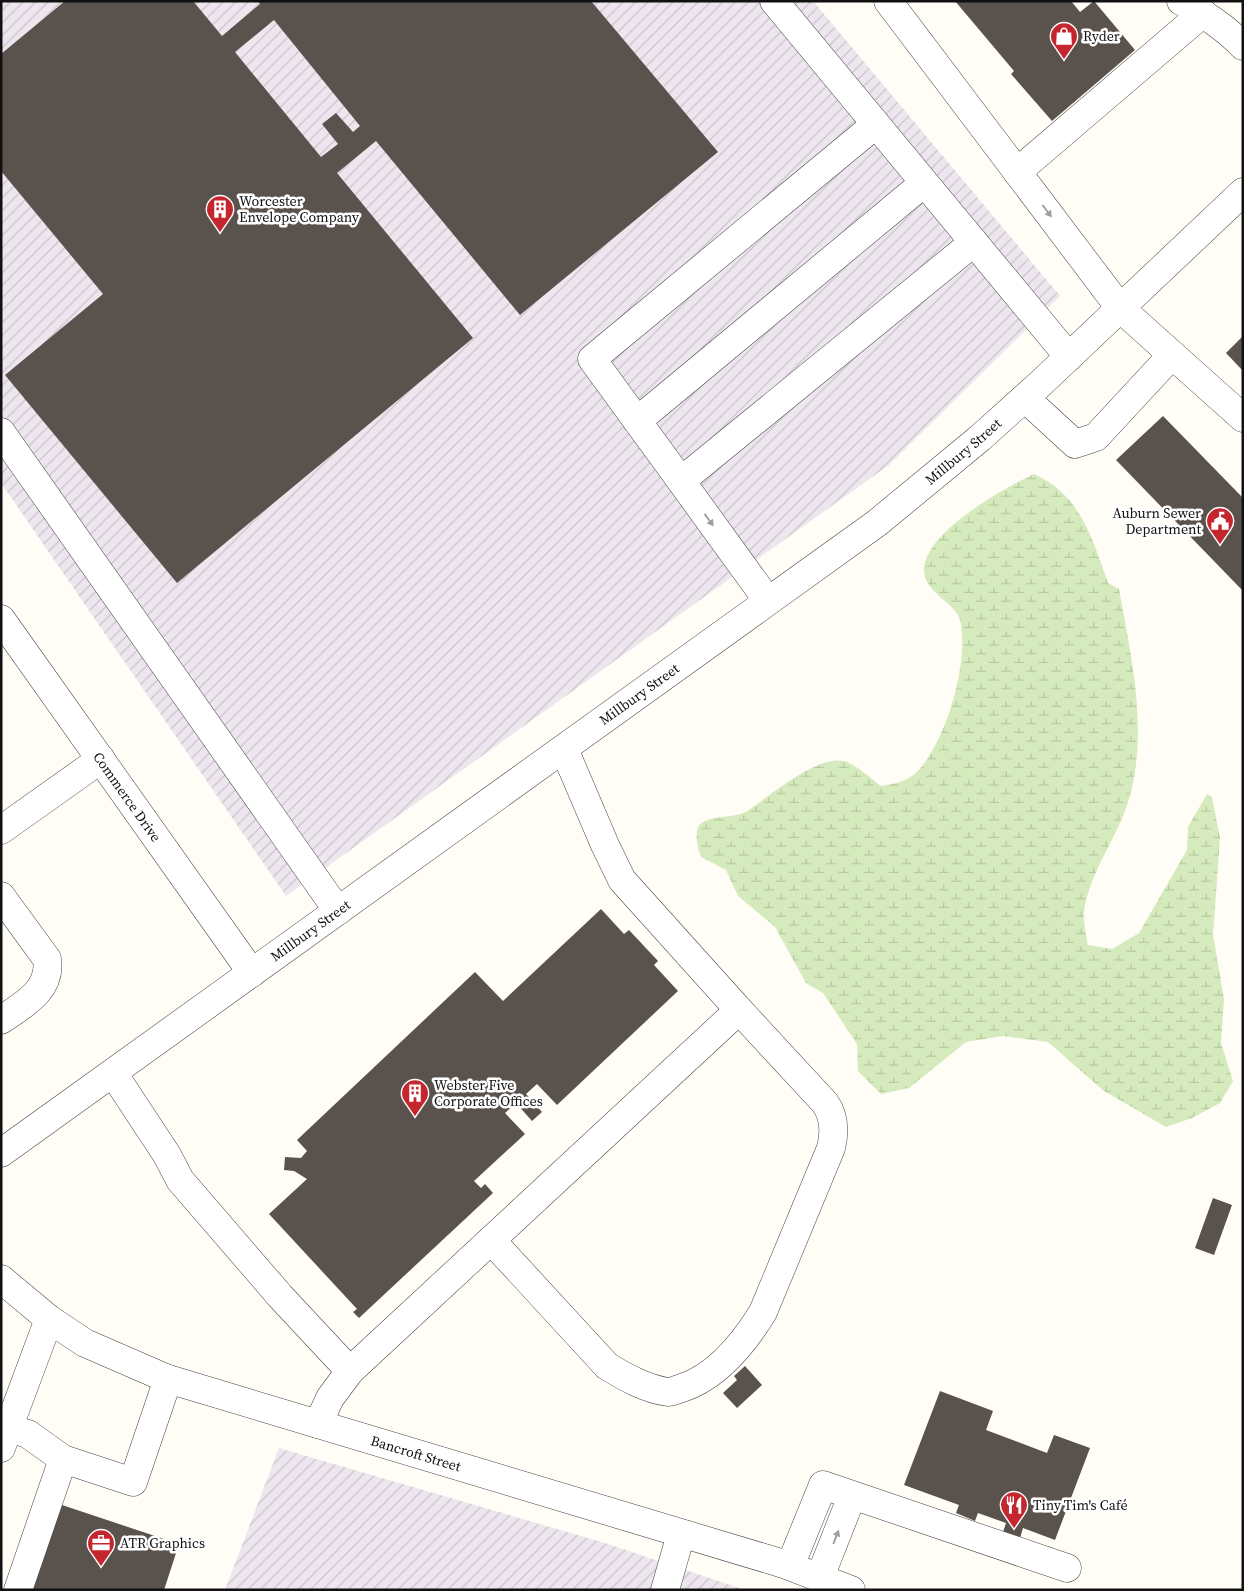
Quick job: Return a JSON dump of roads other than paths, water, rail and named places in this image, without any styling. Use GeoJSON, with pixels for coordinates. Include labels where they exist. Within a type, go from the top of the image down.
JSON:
{"type":"FeatureCollection","features":[{"type":"Feature","properties":{"kind":"street"},"geometry":{"type":"LineString","coordinates":[[774,1],[875,125],[1070,357]]}},
{"type":"Feature","properties":{"kind":"street"},"geometry":{"type":"LineString","coordinates":[[888,1],[1120,308],[1243,418]]}},
{"type":"Feature","properties":{"kind":"street"},"geometry":{"type":"LineString","coordinates":[[1017,172],[1192,7],[1232,34],[1243,46]]}},
{"type":"Feature","properties":{"kind":"street"},"geometry":{"type":"LineString","coordinates":[[768,602],[592,359],[875,125]]}},
{"type":"Feature","properties":{"kind":"street"},"geometry":{"type":"LineString","coordinates":[[637,421],[924,183]]}},
{"type":"Feature","properties":{"kind":"street","name":"Millbury Street"},"geometry":{"type":"LineString","coordinates":[[1,1154],[877,523],[1025,398],[1243,192]]}},
{"type":"Feature","properties":{"kind":"street"},"geometry":{"type":"LineString","coordinates":[[681,481],[974,242]]}},
{"type":"Feature","properties":{"kind":"street"},"geometry":{"type":"LineString","coordinates":[[1025,398],[1075,444],[1096,437],[1172,355]]}},
{"type":"Feature","properties":{"kind":"street"},"geometry":{"type":"LineString","coordinates":[[1,432],[338,912]]}},
{"type":"Feature","properties":{"kind":"street","name":"Commerce Drive"},"geometry":{"type":"LineString","coordinates":[[1,619],[252,973]]}},
{"type":"Feature","properties":{"kind":"street"},"geometry":{"type":"LineString","coordinates":[[491,1240],[607,1366],[628,1379],[669,1392],[695,1384],[717,1368],[750,1333],[763,1312],[831,1148],[834,1134],[831,1112],[825,1103],[622,880],[564,749]]}},
{"type":"Feature","properties":{"kind":"street"},"geometry":{"type":"LineString","coordinates":[[1,830],[101,759]]}},
{"type":"Feature","properties":{"kind":"street"},"geometry":{"type":"LineString","coordinates":[[1,1020],[33,998],[45,982],[49,970],[47,959],[4,905]]}},
{"type":"Feature","properties":{"kind":"street"},"geometry":{"type":"LineString","coordinates":[[318,1424],[330,1398],[350,1372],[739,1010]]}},
{"type":"Feature","properties":{"kind":"street"},"geometry":{"type":"LineString","coordinates":[[113,1073],[167,1155],[180,1180],[280,1296],[350,1372]]}},
{"type":"Feature","properties":{"kind":"street","name":"Bancroft Street"},"geometry":{"type":"LineString","coordinates":[[1,1279],[48,1319],[85,1343],[168,1379],[790,1566],[851,1590]]}},
{"type":"Feature","properties":{"kind":"street"},"geometry":{"type":"LineString","coordinates":[[48,1319],[5,1438],[28,1434],[63,1459],[132,1482],[168,1379]]}},
{"type":"Feature","properties":{"kind":"street"},"geometry":{"type":"LineString","coordinates":[[18,1590],[63,1459]]}},
{"type":"Feature","properties":{"kind":"street"},"geometry":{"type":"LineString","coordinates":[[790,1566],[823,1485],[1067,1568]]}},
{"type":"Feature","properties":{"kind":"street"},"geometry":{"type":"LineString","coordinates":[[820,1577],[852,1496]]}},
{"type":"Feature","properties":{"kind":"street"},"geometry":{"type":"LineString","coordinates":[[665,1590],[681,1534]]}},
{"type":"Feature","properties":{"kind":"place","name":"Ryder"},"geometry":{"type":"Point","coordinates":[1064,60]}},
{"type":"Feature","properties":{"kind":"place","name":"Worcester Envelope Company"},"geometry":{"type":"Point","coordinates":[220,233]}},
{"type":"Feature","properties":{"kind":"place","name":"Auburn Sewer Department"},"geometry":{"type":"Point","coordinates":[1220,545]}},
{"type":"Feature","properties":{"kind":"place","name":"Webster Five Corporate Offices"},"geometry":{"type":"Point","coordinates":[415,1117]}},
{"type":"Feature","properties":{"kind":"place","name":"Tiny Tim's Café"},"geometry":{"type":"Point","coordinates":[1014,1529]}},
{"type":"Feature","properties":{"kind":"place","name":"ATR Graphics"},"geometry":{"type":"Point","coordinates":[101,1567]}}]}
